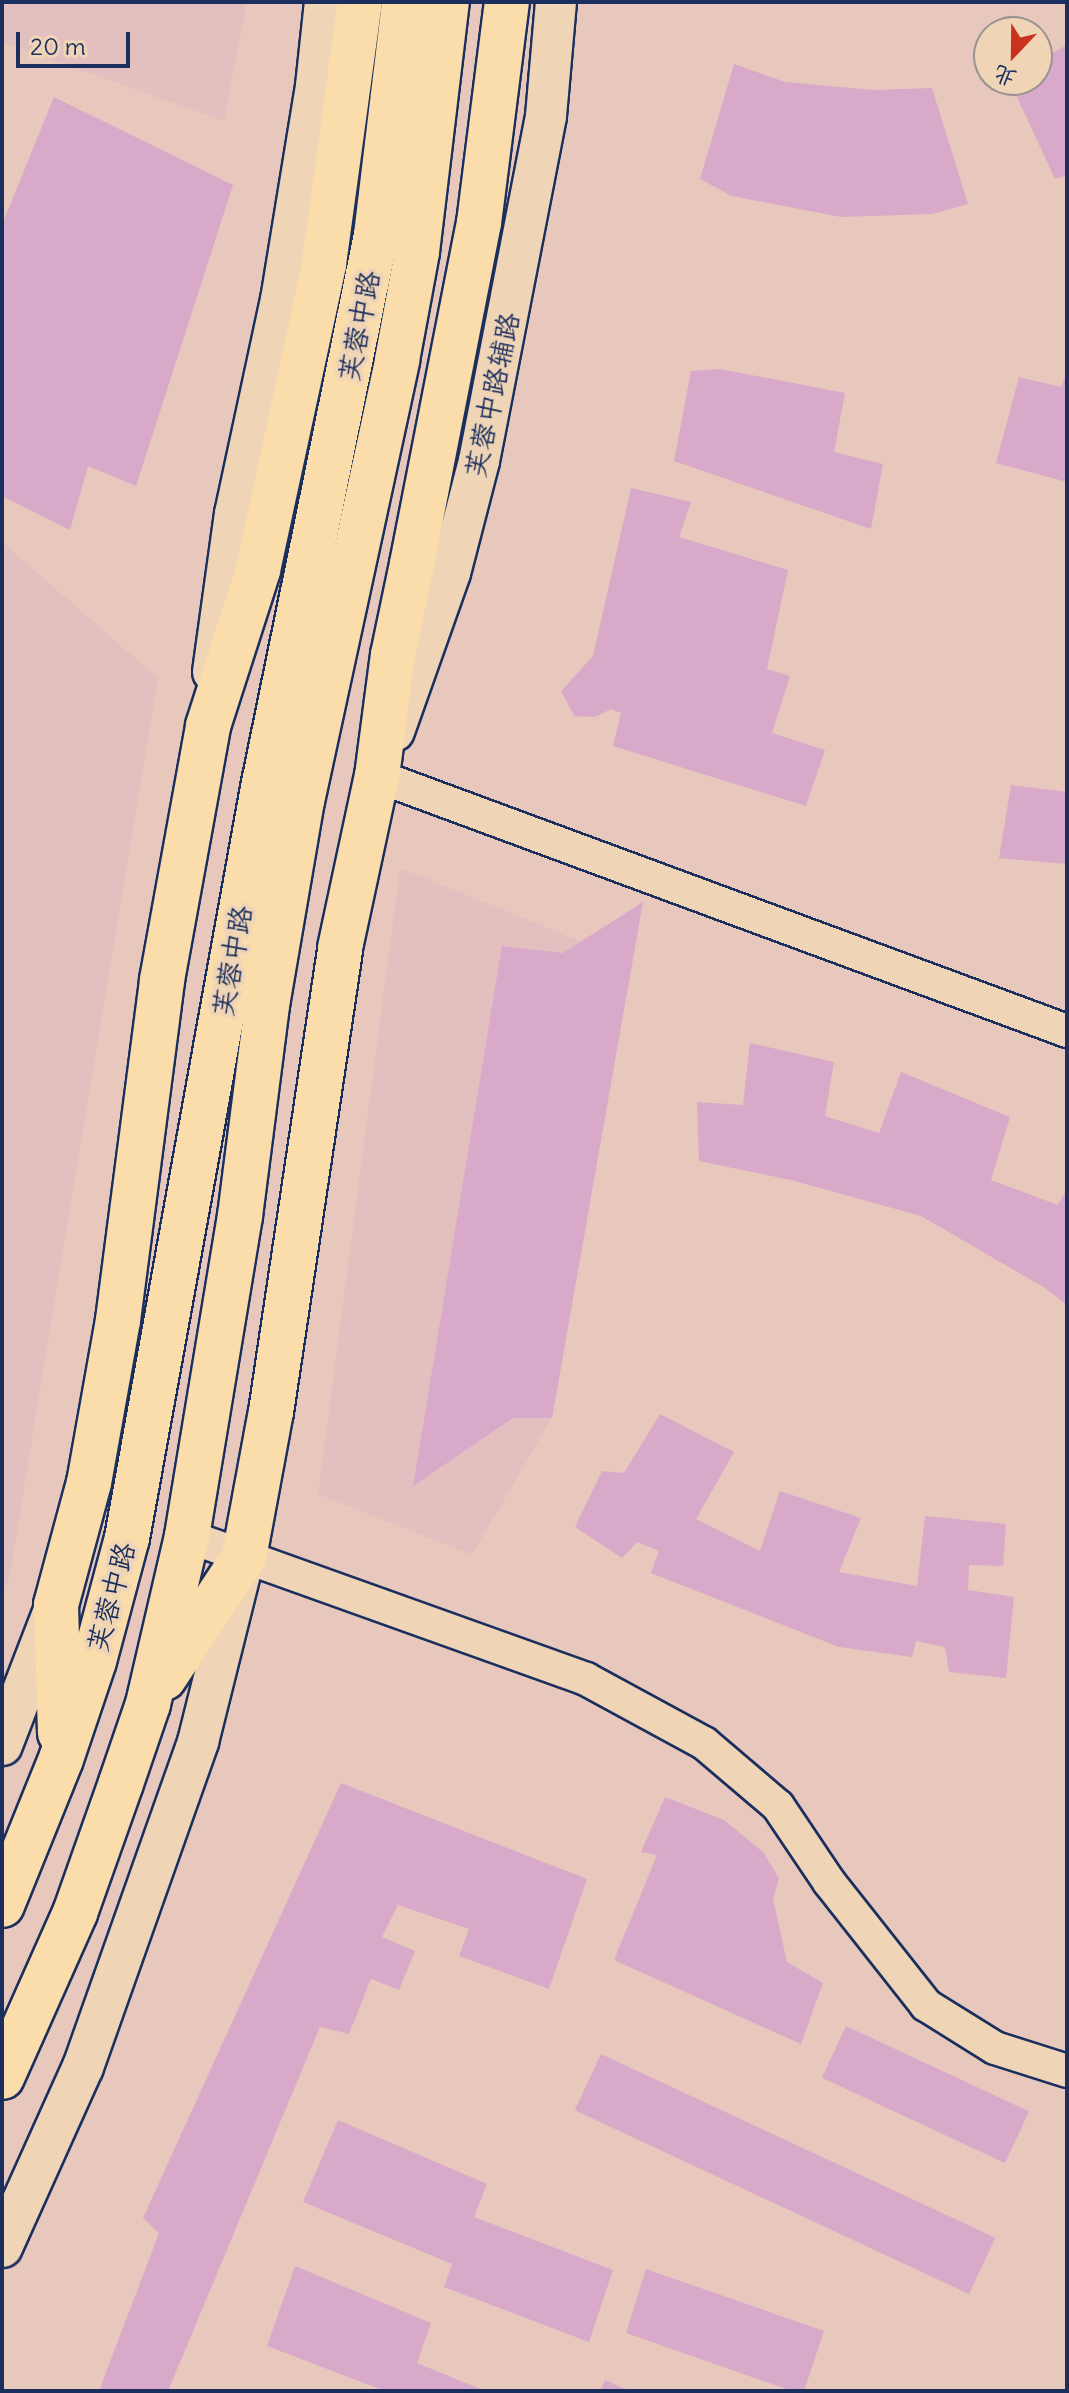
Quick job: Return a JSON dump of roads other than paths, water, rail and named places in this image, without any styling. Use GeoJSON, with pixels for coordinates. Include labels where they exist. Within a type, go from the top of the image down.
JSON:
{"type":"FeatureCollection","features":[{"type":"Feature","properties":{"kind":"main road"},"geometry":{"type":"LineString","coordinates":[[61,1759],[56,1605],[89,1483],[118,1320],[162,980],[208,726],[258,570],[324,264],[360,2]]}},
{"type":"Feature","properties":{"kind":"main road","name":"芙蓉中路"},"geometry":{"type":"LineString","coordinates":[[2,1905],[61,1759],[94,1661],[127,1538],[285,675],[376,235],[391,135],[404,2]]}},
{"type":"Feature","properties":{"kind":"main road","name":"芙蓉中路"},"geometry":{"type":"LineString","coordinates":[[2,2077],[75,1913],[148,1704],[187,1536],[240,1216],[267,1005],[302,801],[395,374],[417,252],[447,2]]}},
{"type":"Feature","properties":{"kind":"main road"},"geometry":{"type":"LineString","coordinates":[[148,1704],[244,1557],[271,1412],[340,948],[377,776],[393,655],[479,223],[507,2]]}},
{"type":"Feature","properties":{"kind":"street"},"geometry":{"type":"LineString","coordinates":[[208,726],[223,582],[281,300],[316,86],[325,2]]}},
{"type":"Feature","properties":{"kind":"street","name":"芙蓉中路辅路"},"geometry":{"type":"LineString","coordinates":[[377,776],[450,573],[479,461],[546,116],[556,2]]}},
{"type":"Feature","properties":{"kind":"street"},"geometry":{"type":"LineString","coordinates":[[377,776],[1067,1031]]}},
{"type":"Feature","properties":{"kind":"street"},"geometry":{"type":"LineString","coordinates":[[187,1536],[586,1679],[704,1743],[778,1806],[829,1882],[926,2005],[995,2048],[1067,2071]]}},
{"type":"Feature","properties":{"kind":"street"},"geometry":{"type":"LineString","coordinates":[[2,2247],[83,2067],[198,1742],[244,1557]]}},
{"type":"Feature","properties":{"kind":"street"},"geometry":{"type":"LineString","coordinates":[[2,1745],[56,1605]]}}]}
